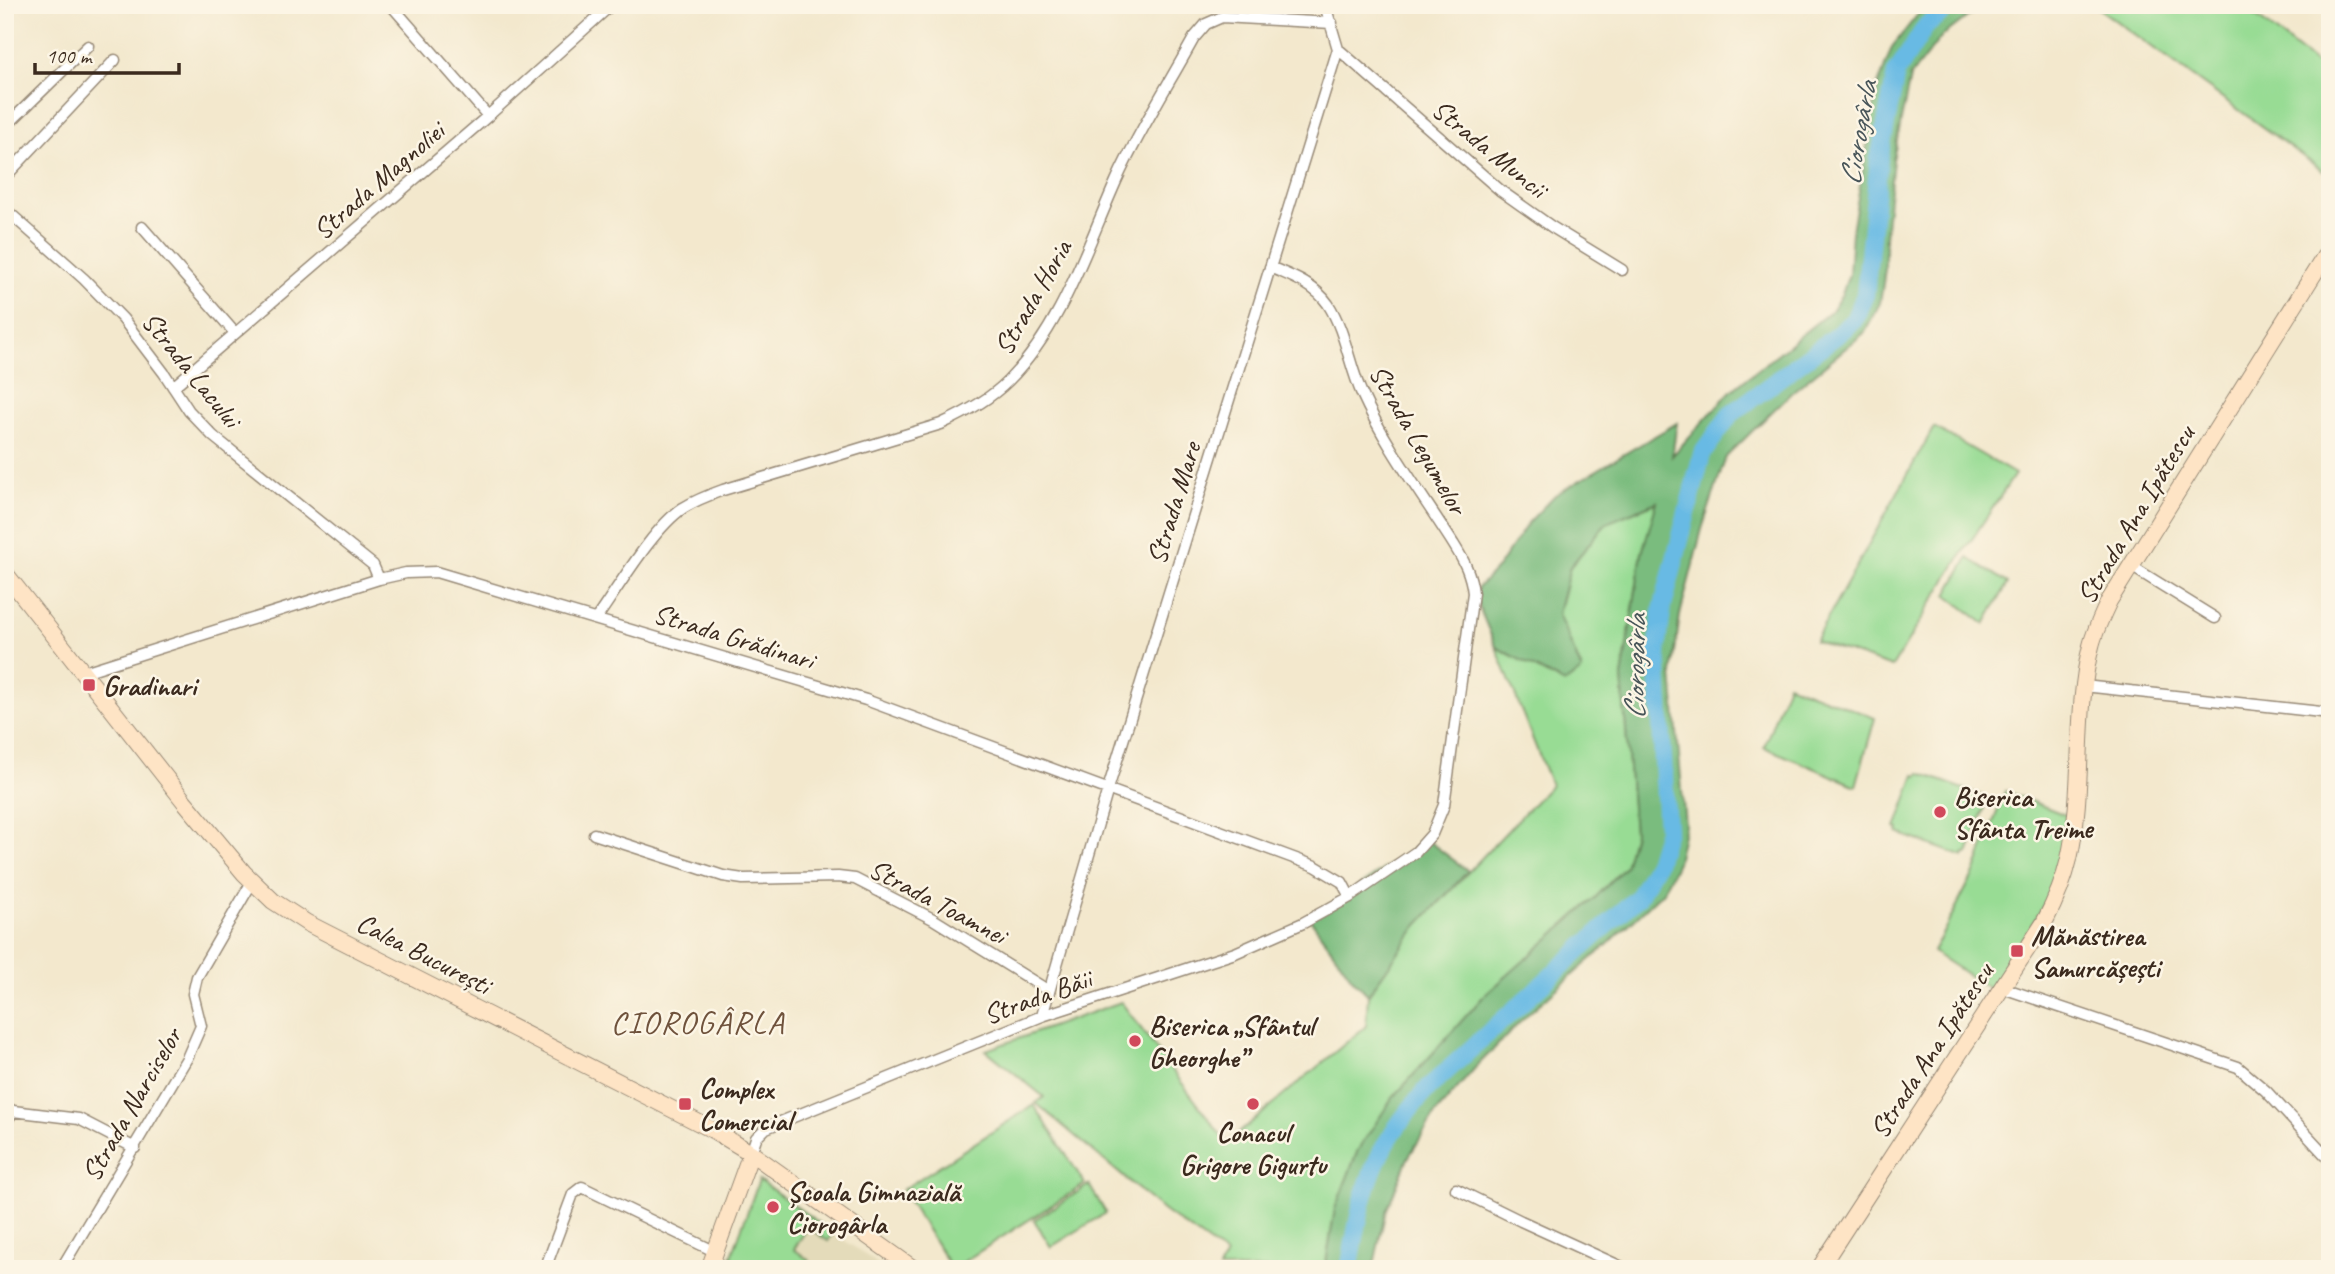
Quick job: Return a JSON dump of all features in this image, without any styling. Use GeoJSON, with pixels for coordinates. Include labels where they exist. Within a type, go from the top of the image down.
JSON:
{"type":"FeatureCollection","features":[{"type":"Feature","properties":{"kind":"main road","name":"Strada Ana Ipătescu"},"geometry":{"type":"LineString","coordinates":[[1819,1269],[2044,923],[2069,862],[2080,778],[2084,686],[2095,631],[2109,601],[2330,248]]}},
{"type":"Feature","properties":{"kind":"main road","name":"Calea București"},"geometry":{"type":"LineString","coordinates":[[5,573],[184,801],[252,882],[273,901],[307,923],[711,1129],[751,1153],[915,1269]]}},
{"type":"Feature","properties":{"kind":"main road"},"geometry":{"type":"LineString","coordinates":[[709,1269],[751,1153]]}},
{"type":"Feature","properties":{"kind":"street"},"geometry":{"type":"LineString","coordinates":[[391,5],[488,116]]}},
{"type":"Feature","properties":{"kind":"street","name":"Strada Magnoliei"},"geometry":{"type":"LineString","coordinates":[[173,387],[488,116],[611,5]]}},
{"type":"Feature","properties":{"kind":"street"},"geometry":{"type":"LineString","coordinates":[[1325,5],[1338,49]]}},
{"type":"Feature","properties":{"kind":"street","name":"Strada Horia"},"geometry":{"type":"LineString","coordinates":[[596,619],[658,531],[682,509],[723,490],[941,424],[973,407],[1007,381],[1024,363],[1053,318],[1082,263],[1133,146],[1194,38],[1206,24],[1222,17],[1332,23]]}},
{"type":"Feature","properties":{"kind":"street"},"geometry":{"type":"LineString","coordinates":[[5,127],[88,46]]}},
{"type":"Feature","properties":{"kind":"street","name":"Strada Mare"},"geometry":{"type":"LineString","coordinates":[[1042,1016],[1108,789],[1338,49]]}},
{"type":"Feature","properties":{"kind":"street","name":"Strada Muncii"},"geometry":{"type":"LineString","coordinates":[[1338,49],[1501,191],[1552,227],[1622,270]]}},
{"type":"Feature","properties":{"kind":"street"},"geometry":{"type":"LineString","coordinates":[[5,177],[115,60]]}},
{"type":"Feature","properties":{"kind":"street","name":"Strada Lacului"},"geometry":{"type":"LineString","coordinates":[[5,208],[84,279],[123,319],[189,411],[213,436],[373,565],[379,579]]}},
{"type":"Feature","properties":{"kind":"street"},"geometry":{"type":"LineString","coordinates":[[142,227],[235,333]]}},
{"type":"Feature","properties":{"kind":"street","name":"Strada Legumelor"},"geometry":{"type":"LineString","coordinates":[[1270,267],[1317,290],[1328,304],[1363,395],[1467,566],[1472,580]]}},
{"type":"Feature","properties":{"kind":"street"},"geometry":{"type":"LineString","coordinates":[[2131,566],[2215,618]]}},
{"type":"Feature","properties":{"kind":"street","name":"Strada Grădinari"},"geometry":{"type":"LineString","coordinates":[[83,672],[379,579],[406,573],[436,572],[866,700],[1315,866],[1342,882],[1350,897]]}},
{"type":"Feature","properties":{"kind":"street","name":"Strada Băii"},"geometry":{"type":"LineString","coordinates":[[751,1153],[756,1138],[766,1128],[1042,1016],[1235,953],[1303,923],[1350,897],[1416,852],[1432,834],[1444,805],[1474,593],[1472,580]]}},
{"type":"Feature","properties":{"kind":"street"},"geometry":{"type":"LineString","coordinates":[[2084,686],[2330,713]]}},
{"type":"Feature","properties":{"kind":"street","name":"Strada Toamnei"},"geometry":{"type":"LineString","coordinates":[[594,834],[723,876],[855,879],[933,919],[1049,991]]}},
{"type":"Feature","properties":{"kind":"street","name":"Strada Narciselor"},"geometry":{"type":"LineString","coordinates":[[61,1269],[196,1040],[201,1027],[193,994],[197,978],[252,882]]}},
{"type":"Feature","properties":{"kind":"street"},"geometry":{"type":"LineString","coordinates":[[2003,988],[2238,1067],[2266,1091],[2330,1160]]}},
{"type":"Feature","properties":{"kind":"street"},"geometry":{"type":"LineString","coordinates":[[5,1124],[9,1108],[79,1119],[135,1147]]}},
{"type":"Feature","properties":{"kind":"street"},"geometry":{"type":"LineString","coordinates":[[545,1269],[573,1194],[582,1187],[716,1252]]}},
{"type":"Feature","properties":{"kind":"street"},"geometry":{"type":"LineString","coordinates":[[1456,1189],[1521,1222],[1626,1269]]}},
{"type":"Feature","properties":{"kind":"shaded area","name":"Școala Gimnazială Ciorogârla"},"geometry":{"type":"Polygon","coordinates":[[[759,1180],[885,1269],[727,1269],[759,1180]]]}},
{"type":"Feature","properties":{"kind":"green space"},"geometry":{"type":"Polygon","coordinates":[[[1928,5],[1983,5],[1941,37],[1910,77],[1893,160],[1880,303],[1864,333],[1792,392],[1726,457],[1702,529],[1680,615],[1672,674],[1685,825],[1677,862],[1663,892],[1528,1014],[1436,1113],[1408,1158],[1385,1214],[1373,1269],[1325,1269],[1335,1209],[1358,1150],[1392,1099],[1483,997],[1594,899],[1625,867],[1634,833],[1622,677],[1642,553],[1657,502],[1606,523],[1570,567],[1558,614],[1582,671],[1564,683],[1496,647],[1473,593],[1498,567],[1528,523],[1555,495],[1677,423],[1672,456],[1730,392],[1832,310],[1842,294],[1849,274],[1852,231],[1877,88],[1892,47],[1928,5]]]}},
{"type":"Feature","properties":{"kind":"green space"},"geometry":{"type":"Polygon","coordinates":[[[2094,5],[2242,5],[2330,75],[2330,176],[2094,5]]]}},
{"type":"Feature","properties":{"kind":"green space"},"geometry":{"type":"Polygon","coordinates":[[[1934,427],[2015,474],[1892,667],[1815,641],[1934,427]]]}},
{"type":"Feature","properties":{"kind":"green space"},"geometry":{"type":"Polygon","coordinates":[[[1658,502],[1642,553],[1622,677],[1634,833],[1625,867],[1594,899],[1483,997],[1392,1099],[1358,1150],[1335,1209],[1325,1269],[1219,1269],[1226,1255],[1164,1211],[1036,1103],[1044,1097],[986,1050],[1121,1002],[1227,1143],[1366,1026],[1368,995],[1417,926],[1551,785],[1496,647],[1563,683],[1582,670],[1558,614],[1570,567],[1606,523],[1658,502]]]}},
{"type":"Feature","properties":{"kind":"green space"},"geometry":{"type":"Polygon","coordinates":[[[1968,558],[2008,583],[1985,624],[1947,595],[1968,558]]]}},
{"type":"Feature","properties":{"kind":"green space"},"geometry":{"type":"Polygon","coordinates":[[[1788,684],[1875,718],[1856,786],[1764,747],[1788,684]]]}},
{"type":"Feature","properties":{"kind":"green space"},"geometry":{"type":"Polygon","coordinates":[[[1920,773],[1986,797],[1968,854],[1964,857],[1898,833],[1899,829],[1896,828],[1915,775],[1920,773]]]}},
{"type":"Feature","properties":{"kind":"green space"},"geometry":{"type":"Polygon","coordinates":[[[2005,791],[2068,816],[2063,856],[2053,886],[1991,990],[1933,952],[1974,873],[2005,791]]]}},
{"type":"Feature","properties":{"kind":"green space"},"geometry":{"type":"Polygon","coordinates":[[[1427,840],[1468,871],[1417,926],[1368,995],[1352,978],[1310,919],[1427,840]]]}},
{"type":"Feature","properties":{"kind":"green space"},"geometry":{"type":"Polygon","coordinates":[[[1034,1105],[1085,1184],[952,1269],[902,1190],[1034,1105]]]}},
{"type":"Feature","properties":{"kind":"green space","name":"Școala Gimnazială Ciorogârla"},"geometry":{"type":"Polygon","coordinates":[[[759,1180],[833,1233],[828,1241],[808,1227],[794,1249],[810,1261],[805,1269],[727,1269],[759,1180]]]}},
{"type":"Feature","properties":{"kind":"green space"},"geometry":{"type":"Polygon","coordinates":[[[1089,1185],[1106,1213],[1051,1247],[1034,1220],[1089,1185]]]}},
{"type":"Feature","properties":{"kind":"waterway","name":"Ciorogârla"},"geometry":{"type":"LineString","coordinates":[[1349,1269],[1366,1189],[1381,1153],[1403,1118],[1429,1087],[1638,897],[1657,863],[1667,830],[1657,652],[1662,610],[1702,454],[1730,415],[1854,320],[1865,295],[1879,159],[1896,73],[1926,26],[1951,5]]}},
{"type":"Feature","properties":{"kind":"place","name":"Gradinari"},"geometry":{"type":"Point","coordinates":[89,685]}},
{"type":"Feature","properties":{"kind":"place","name":"Biserica Sfânta Treime"},"geometry":{"type":"Point","coordinates":[1940,812]}},
{"type":"Feature","properties":{"kind":"place","name":"Mănăstirea Samurcășești"},"geometry":{"type":"Point","coordinates":[2017,951]}},
{"type":"Feature","properties":{"kind":"place","name":"Biserica „Sfântul Gheorghe”"},"geometry":{"type":"Point","coordinates":[1135,1041]}},
{"type":"Feature","properties":{"kind":"place","name":"Complex Comercial"},"geometry":{"type":"Point","coordinates":[685,1104]}},
{"type":"Feature","properties":{"kind":"place","name":"Conacul Grigore Gigurtu"},"geometry":{"type":"Point","coordinates":[1253,1104]}},
{"type":"Feature","properties":{"kind":"place","name":"Școala Gimnazială Ciorogârla"},"geometry":{"type":"Point","coordinates":[773,1207]}},
{"type":"Feature","properties":{"kind":"district","name":"CIOROGÂRLA"},"geometry":{"type":"Point","coordinates":[698,1022]}}]}
